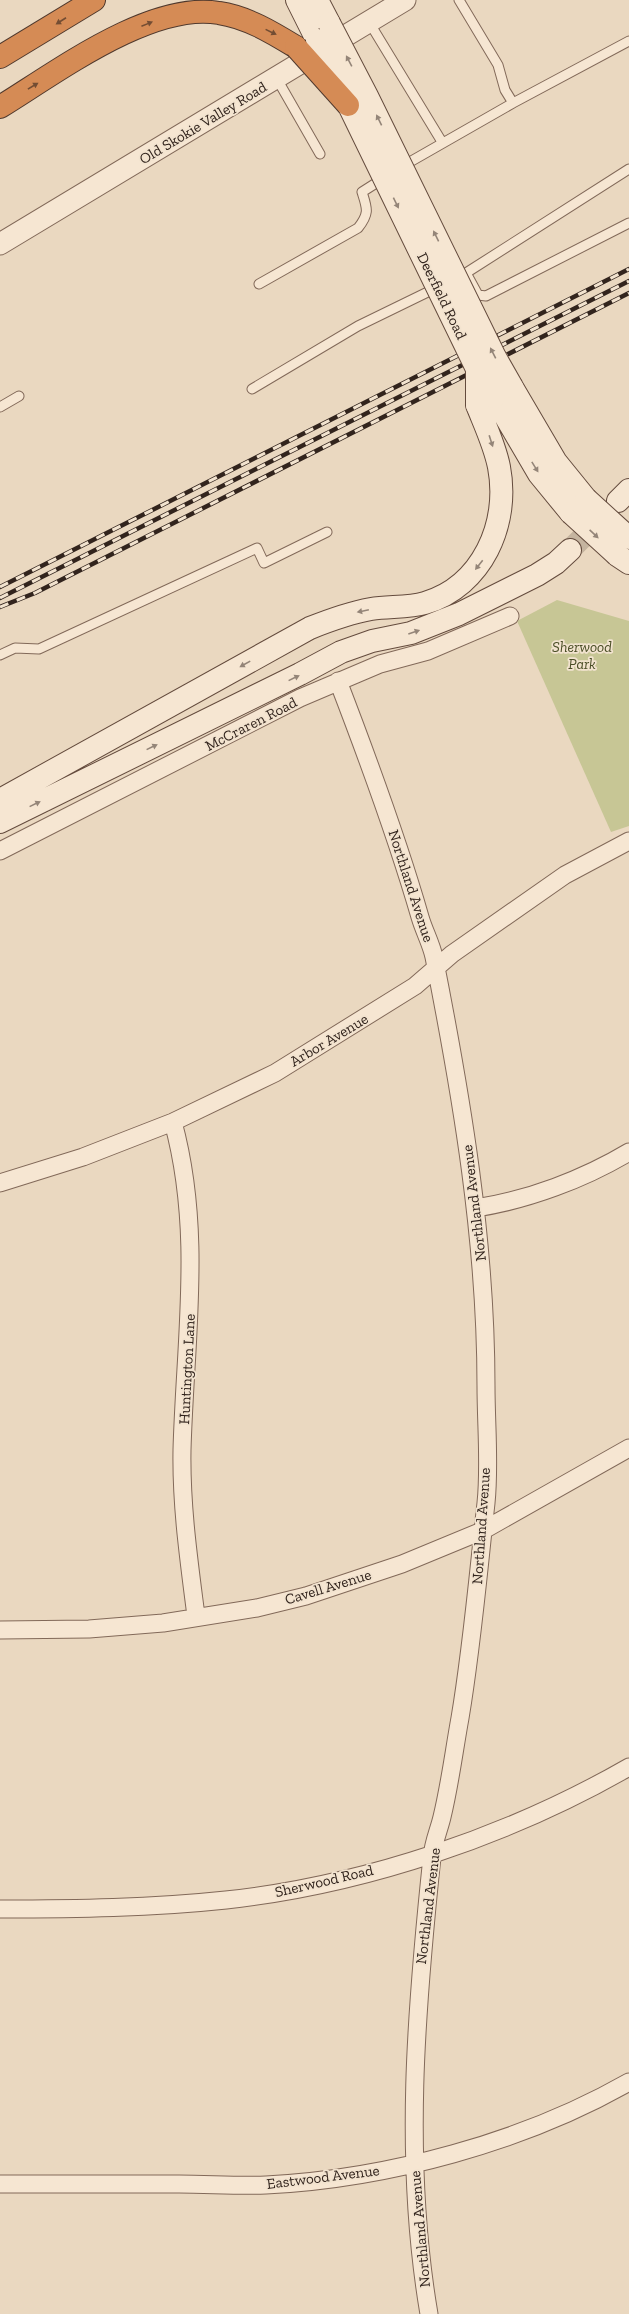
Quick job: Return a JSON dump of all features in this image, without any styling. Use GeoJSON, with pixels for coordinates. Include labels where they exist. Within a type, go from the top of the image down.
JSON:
{"type":"FeatureCollection","features":[{"type":"Feature","properties":{"kind":"highway"},"geometry":{"type":"LineString","coordinates":[[0,57],[94,0]]}},
{"type":"Feature","properties":{"kind":"highway"},"geometry":{"type":"LineString","coordinates":[[0,107],[124,33],[162,18],[181,13],[218,12],[235,17],[275,34],[296,47],[348,105]]}},
{"type":"Feature","properties":{"kind":"main road","name":"Deerfield Road"},"geometry":{"type":"LineString","coordinates":[[297,0],[323,31],[367,96],[495,357],[494,396]]}},
{"type":"Feature","properties":{"kind":"main road","name":"Deerfield Road"},"geometry":{"type":"LineString","coordinates":[[317,0],[323,31],[348,105],[476,367],[539,474],[579,506],[625,552]]}},
{"type":"Feature","properties":{"kind":"main road"},"geometry":{"type":"LineString","coordinates":[[323,31],[334,0]]}},
{"type":"Feature","properties":{"kind":"main road"},"geometry":{"type":"LineString","coordinates":[[0,800],[310,628],[357,612],[423,603],[452,591],[477,567],[488,552],[496,534],[500,511],[499,466],[494,396]]}},
{"type":"Feature","properties":{"kind":"main road"},"geometry":{"type":"LineString","coordinates":[[0,822],[293,678],[341,652],[372,641],[411,633],[459,614],[537,575],[556,563],[570,550]]}},
{"type":"Feature","properties":{"kind":"street","name":"Old Skokie Valley Road"},"geometry":{"type":"LineString","coordinates":[[0,244],[405,0]]}},
{"type":"Feature","properties":{"kind":"street","name":"McCraren Road"},"geometry":{"type":"LineString","coordinates":[[0,851],[300,698],[380,664],[428,652],[510,616]]}},
{"type":"Feature","properties":{"kind":"street","name":"Northland Avenue"},"geometry":{"type":"LineString","coordinates":[[338,681],[385,803],[434,956],[435,970],[462,1106],[476,1208],[486,1346],[486,1498],[474,1620],[461,1712],[442,1815],[432,1854],[431,1877],[419,1976],[414,2104],[414,2163],[416,2204],[429,2314]]}},
{"type":"Feature","properties":{"kind":"street","name":"Arbor Avenue"},"geometry":{"type":"LineString","coordinates":[[0,1183],[83,1158],[173,1122],[275,1073],[390,1003],[435,970],[452,954],[565,875],[629,841]]}},
{"type":"Feature","properties":{"kind":"street","name":"Huntington Lane"},"geometry":{"type":"LineString","coordinates":[[173,1122],[182,1153],[190,1226],[192,1270],[182,1450],[187,1550],[196,1616]]}},
{"type":"Feature","properties":{"kind":"street"},"geometry":{"type":"LineString","coordinates":[[476,1208],[496,1205],[555,1186],[590,1172],[629,1152]]}},
{"type":"Feature","properties":{"kind":"street","name":"Cavell Avenue"},"geometry":{"type":"LineString","coordinates":[[0,1630],[89,1629],[163,1623],[196,1616],[208,1616],[258,1608],[306,1596],[402,1564],[482,1531],[629,1448]]}},
{"type":"Feature","properties":{"kind":"street","name":"Sherwood Road"},"geometry":{"type":"LineString","coordinates":[[0,1909],[121,1908],[227,1900],[275,1893],[356,1876],[432,1854],[491,1833],[571,1798],[629,1768]]}},
{"type":"Feature","properties":{"kind":"street","name":"Eastwood Avenue"},"geometry":{"type":"LineString","coordinates":[[0,2184],[266,2184],[327,2179],[380,2171],[448,2155],[540,2125],[629,2082]]}},
{"type":"Feature","properties":{"kind":"lane"},"geometry":{"type":"LineString","coordinates":[[458,0],[498,65],[505,90],[513,103]]}},
{"type":"Feature","properties":{"kind":"lane"},"geometry":{"type":"LineString","coordinates":[[369,22],[442,142]]}},
{"type":"Feature","properties":{"kind":"lane"},"geometry":{"type":"LineString","coordinates":[[259,284],[358,228],[365,220],[368,210],[362,192],[442,142],[629,41]]}},
{"type":"Feature","properties":{"kind":"lane"},"geometry":{"type":"LineString","coordinates":[[276,79],[320,154]]}},
{"type":"Feature","properties":{"kind":"lane"},"geometry":{"type":"LineString","coordinates":[[252,389],[358,326],[466,274],[629,169]]}},
{"type":"Feature","properties":{"kind":"lane"},"geometry":{"type":"LineString","coordinates":[[466,274],[478,295],[486,296],[629,223]]}},
{"type":"Feature","properties":{"kind":"lane"},"geometry":{"type":"LineString","coordinates":[[0,407],[19,396]]}},
{"type":"Feature","properties":{"kind":"lane"},"geometry":{"type":"LineString","coordinates":[[0,655],[15,648],[39,650],[256,548],[264,563],[327,532]]}},
{"type":"Feature","properties":{"kind":"green space","name":"Sherwood Park"},"geometry":{"type":"Polygon","coordinates":[[[557,600],[629,621],[629,826],[611,832],[517,621],[557,600]]]}},
{"type":"Feature","properties":{"kind":"tunnel"},"geometry":{"type":"LineString","coordinates":[[570,550],[603,517]]}},
{"type":"Feature","properties":{"kind":"railway"},"geometry":{"type":"LineString","coordinates":[[0,587],[629,269]]}},
{"type":"Feature","properties":{"kind":"railway"},"geometry":{"type":"LineString","coordinates":[[0,598],[629,281]]}},
{"type":"Feature","properties":{"kind":"railway"},"geometry":{"type":"LineString","coordinates":[[0,607],[35,593],[629,293]]}}]}
